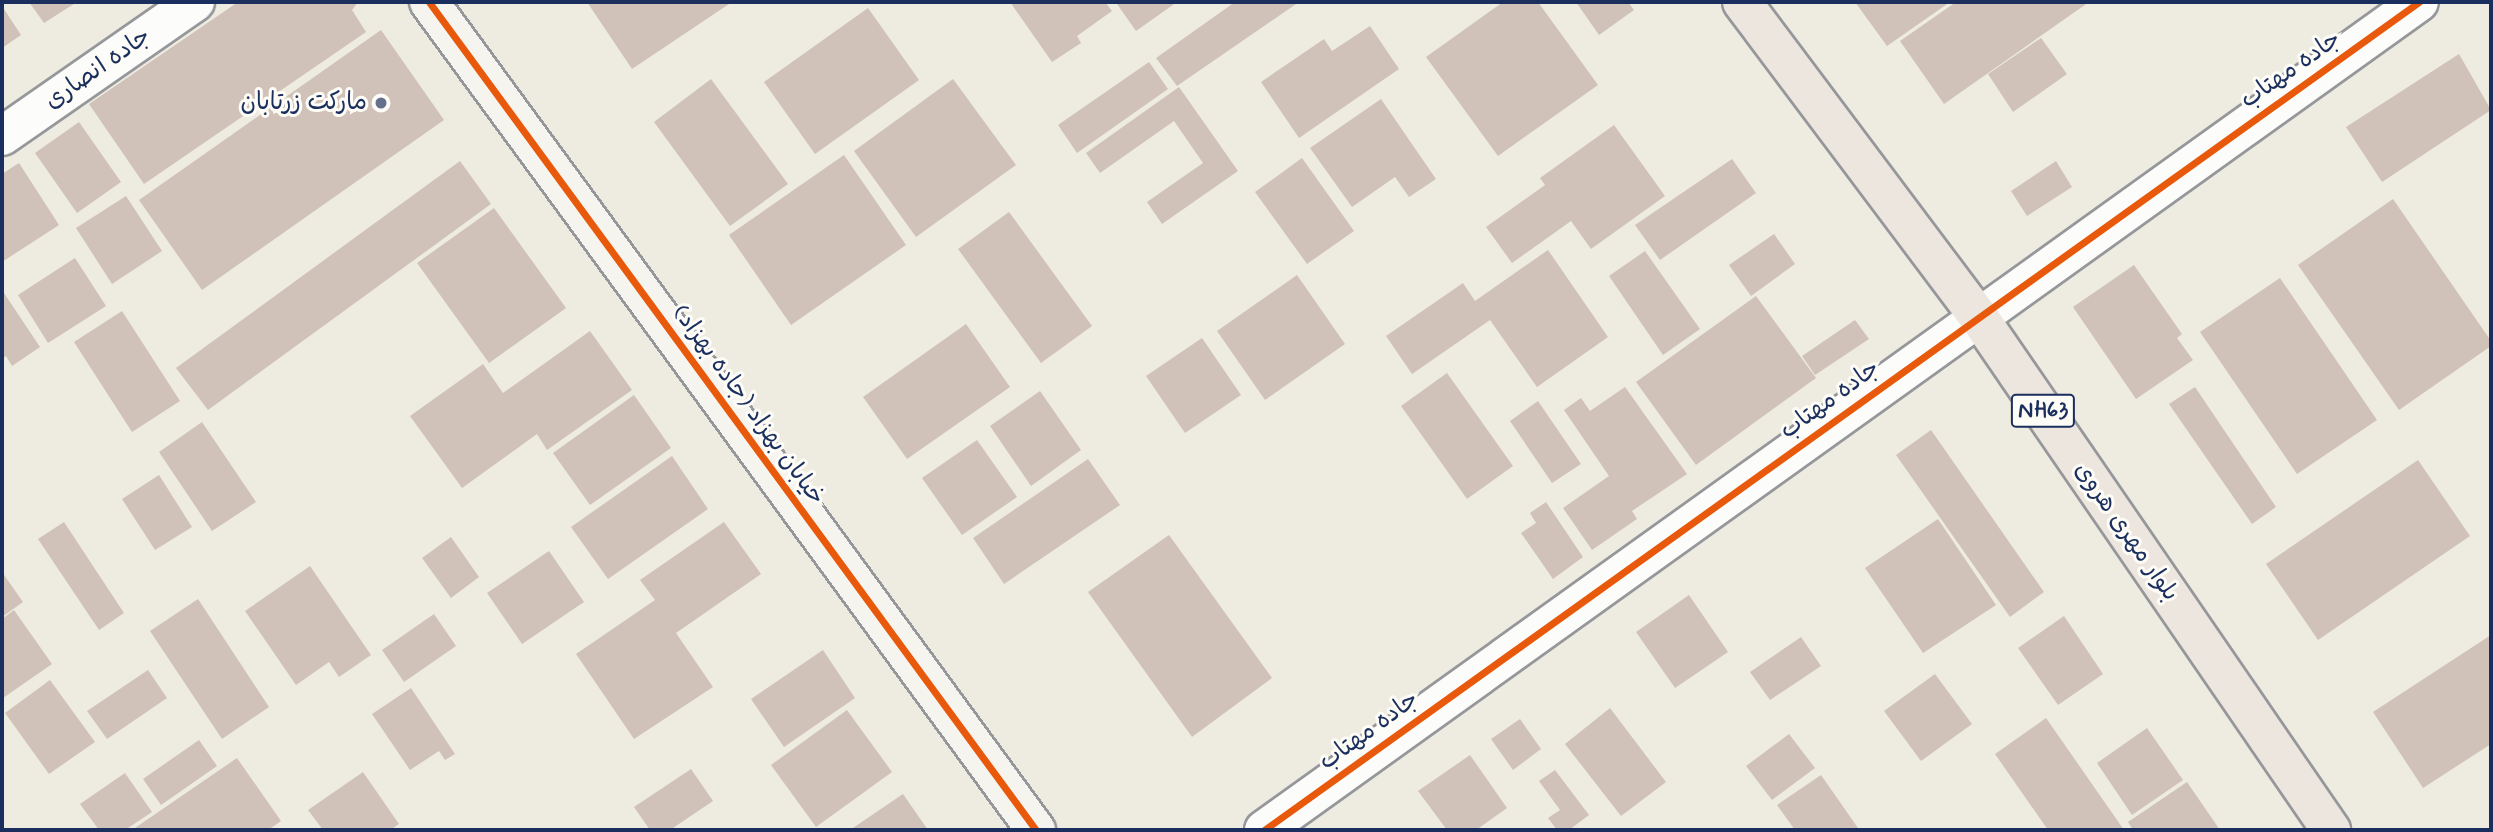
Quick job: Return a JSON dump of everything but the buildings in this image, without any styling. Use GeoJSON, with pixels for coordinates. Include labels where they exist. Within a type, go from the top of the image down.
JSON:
{"type":"FeatureCollection","features":[{"type":"Feature","properties":{"kind":"highway","name":"بلوار مهری هروی"},"geometry":{"type":"LineString","coordinates":[[1742,2],[1978,316],[2331,830]]}},
{"type":"Feature","properties":{"kind":"street","name":"جاده انصاری"},"geometry":{"type":"LineString","coordinates":[[2,136],[195,2]]}},
{"type":"Feature","properties":{"kind":"street","name":"خیابان بهزاد (جاده بهزاد)"},"geometry":{"type":"LineString","coordinates":[[429,2],[1036,830]]}},
{"type":"Feature","properties":{"kind":"street","name":"جاده مهتاب"},"geometry":{"type":"LineString","coordinates":[[1264,830],[2419,2]]}},
{"type":"Feature","properties":{"kind":"cycle path"},"geometry":{"type":"LineString","coordinates":[[429,2],[1036,830]]}},
{"type":"Feature","properties":{"kind":"cycle path"},"geometry":{"type":"LineString","coordinates":[[1264,830],[2419,2]]}},
{"type":"Feature","properties":{"kind":"place","name":"مارکت زرتابان"},"geometry":{"type":"Point","coordinates":[381,103]}}]}
